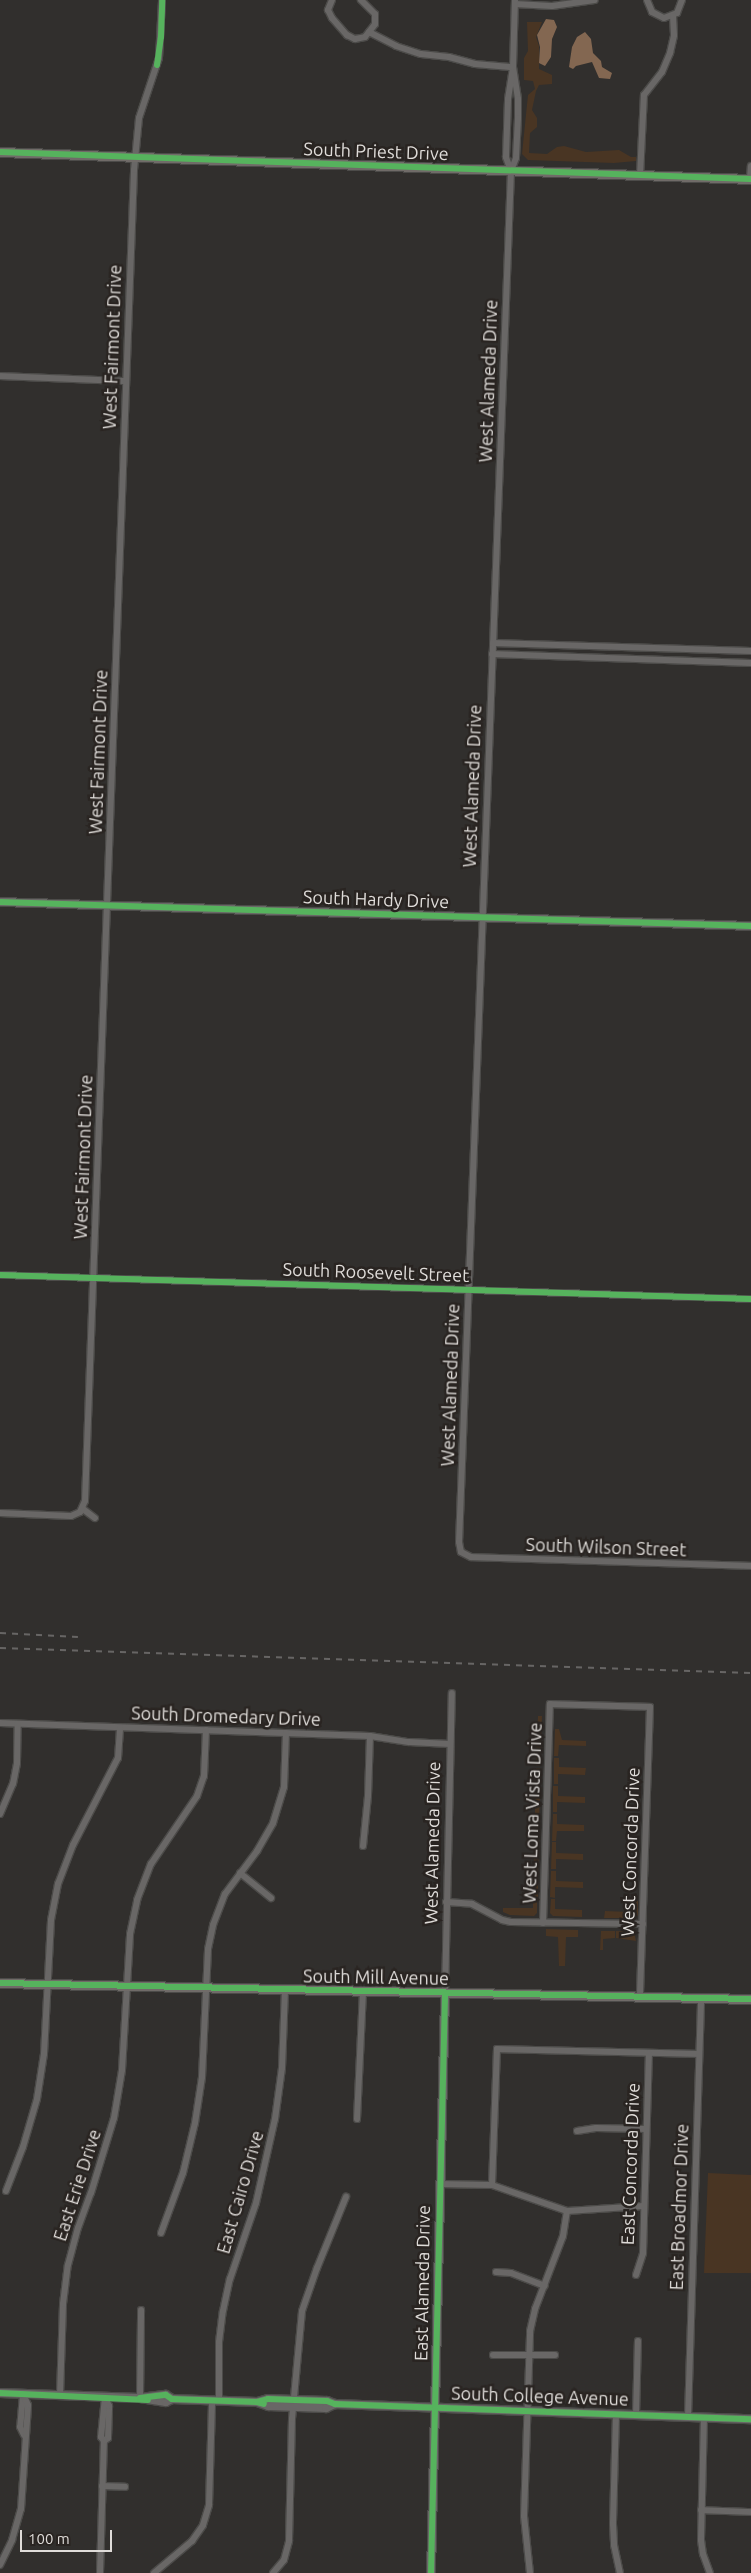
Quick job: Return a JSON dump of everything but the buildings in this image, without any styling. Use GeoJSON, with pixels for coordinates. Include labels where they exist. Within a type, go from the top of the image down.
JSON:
{"type":"FeatureCollection","features":[{"type":"Feature","properties":{"kind":"main road","name":"South Priest Drive"},"geometry":{"type":"LineString","coordinates":[[0,152],[751,180]]}},
{"type":"Feature","properties":{"kind":"main road","name":"South Mill Avenue"},"geometry":{"type":"LineString","coordinates":[[0,1983],[751,2000]]}},
{"type":"Feature","properties":{"kind":"street","name":"West Fairmont Drive"},"geometry":{"type":"LineString","coordinates":[[82,1510],[94,1278],[135,156],[141,110],[159,58],[162,0]]}},
{"type":"Feature","properties":{"kind":"street"},"geometry":{"type":"LineString","coordinates":[[332,0],[328,10],[347,35],[356,39],[365,37],[375,24],[375,14],[361,0]]}},
{"type":"Feature","properties":{"kind":"street"},"geometry":{"type":"LineString","coordinates":[[515,2],[552,6],[595,0]]}},
{"type":"Feature","properties":{"kind":"street"},"geometry":{"type":"LineString","coordinates":[[647,0],[649,8],[656,15],[664,18],[673,16],[680,9],[682,0]]}},
{"type":"Feature","properties":{"kind":"street","name":"West Alameda Drive"},"geometry":{"type":"LineString","coordinates":[[511,171],[506,157],[506,149],[508,99],[513,67],[515,2]]}},
{"type":"Feature","properties":{"kind":"street"},"geometry":{"type":"LineString","coordinates":[[640,176],[644,95],[662,72],[670,53],[674,35],[673,16]]}},
{"type":"Feature","properties":{"kind":"street"},"geometry":{"type":"LineString","coordinates":[[369,32],[396,46],[421,54],[449,57],[475,64],[513,67]]}},
{"type":"Feature","properties":{"kind":"street","name":"West Alameda Drive"},"geometry":{"type":"LineString","coordinates":[[461,1552],[459,1542],[468,1290],[511,171],[516,158],[518,109],[513,67]]}},
{"type":"Feature","properties":{"kind":"street"},"geometry":{"type":"LineString","coordinates":[[751,166],[751,180]]}},
{"type":"Feature","properties":{"kind":"street"},"geometry":{"type":"LineString","coordinates":[[0,376],[126,381]]}},
{"type":"Feature","properties":{"kind":"street"},"geometry":{"type":"LineString","coordinates":[[493,642],[751,651]]}},
{"type":"Feature","properties":{"kind":"street"},"geometry":{"type":"LineString","coordinates":[[492,654],[751,663]]}},
{"type":"Feature","properties":{"kind":"street","name":"South Hardy Drive"},"geometry":{"type":"LineString","coordinates":[[0,902],[751,926]]}},
{"type":"Feature","properties":{"kind":"street","name":"South Roosevelt Street"},"geometry":{"type":"LineString","coordinates":[[0,1275],[751,1299]]}},
{"type":"Feature","properties":{"kind":"street"},"geometry":{"type":"LineString","coordinates":[[0,1513],[72,1516],[82,1510],[95,1518]]}},
{"type":"Feature","properties":{"kind":"street","name":"South Wilson Street"},"geometry":{"type":"LineString","coordinates":[[461,1552],[478,1557],[751,1566]]}},
{"type":"Feature","properties":{"kind":"street","name":"West Alameda Drive"},"geometry":{"type":"LineString","coordinates":[[445,1994],[452,1693]]}},
{"type":"Feature","properties":{"kind":"street","name":"West Loma Vista Drive"},"geometry":{"type":"LineString","coordinates":[[543,1923],[550,1704],[650,1707]]}},
{"type":"Feature","properties":{"kind":"street","name":"West Concorda Drive"},"geometry":{"type":"LineString","coordinates":[[640,1997],[650,1707]]}},
{"type":"Feature","properties":{"kind":"street","name":"South Dromedary Drive"},"geometry":{"type":"LineString","coordinates":[[0,1723],[370,1736],[415,1743],[450,1744]]}},
{"type":"Feature","properties":{"kind":"street"},"geometry":{"type":"LineString","coordinates":[[0,1814],[13,1784],[17,1763],[18,1724]]}},
{"type":"Feature","properties":{"kind":"street"},"geometry":{"type":"LineString","coordinates":[[6,2191],[23,2147],[37,2099],[44,2054],[46,1984],[51,1920],[58,1884],[73,1845],[118,1758],[120,1728]]}},
{"type":"Feature","properties":{"kind":"street","name":"East Erie Drive"},"geometry":{"type":"LineString","coordinates":[[60,2395],[63,2304],[68,2265],[78,2228],[114,2118],[122,2070],[130,1934],[137,1900],[151,1864],[197,1796],[204,1776],[206,1730]]}},
{"type":"Feature","properties":{"kind":"street"},"geometry":{"type":"LineString","coordinates":[[161,2233],[183,2173],[195,2123],[202,2077],[208,1949],[213,1925],[225,1894],[257,1851],[272,1823],[284,1786],[286,1733]]}},
{"type":"Feature","properties":{"kind":"street"},"geometry":{"type":"LineString","coordinates":[[363,1846],[367,1807],[370,1736]]}},
{"type":"Feature","properties":{"kind":"street"},"geometry":{"type":"LineString","coordinates":[[240,1874],[271,1898]]}},
{"type":"Feature","properties":{"kind":"street"},"geometry":{"type":"LineString","coordinates":[[446,1902],[472,1904],[502,1920],[543,1923],[643,1924]]}},
{"type":"Feature","properties":{"kind":"street","name":"East Cairo Drive"},"geometry":{"type":"LineString","coordinates":[[154,2573],[192,2541],[203,2525],[208,2505],[219,2342],[223,2311],[237,2255],[256,2203],[275,2119],[282,2068],[285,1990]]}},
{"type":"Feature","properties":{"kind":"street"},"geometry":{"type":"LineString","coordinates":[[357,2119],[363,1992]]}},
{"type":"Feature","properties":{"kind":"street","name":"East Alameda Drive"},"geometry":{"type":"LineString","coordinates":[[431,2573],[445,1994]]}},
{"type":"Feature","properties":{"kind":"street","name":"East Broadmor Drive"},"geometry":{"type":"LineString","coordinates":[[688,2417],[701,1999]]}},
{"type":"Feature","properties":{"kind":"street"},"geometry":{"type":"LineString","coordinates":[[492,2185],[498,2049],[698,2054]]}},
{"type":"Feature","properties":{"kind":"street","name":"East Concorda Drive"},"geometry":{"type":"LineString","coordinates":[[636,2275],[643,2253],[649,2053]]}},
{"type":"Feature","properties":{"kind":"street"},"geometry":{"type":"LineString","coordinates":[[578,2131],[596,2128],[646,2129]]}},
{"type":"Feature","properties":{"kind":"street"},"geometry":{"type":"LineString","coordinates":[[439,2184],[492,2185],[567,2212],[644,2206]]}},
{"type":"Feature","properties":{"kind":"street"},"geometry":{"type":"LineString","coordinates":[[273,2573],[284,2560],[289,2542],[297,2347],[302,2311],[346,2197]]}},
{"type":"Feature","properties":{"kind":"street"},"geometry":{"type":"LineString","coordinates":[[530,2573],[524,2516],[530,2331],[535,2309],[564,2236],[567,2212]]}},
{"type":"Feature","properties":{"kind":"street"},"geometry":{"type":"LineString","coordinates":[[496,2272],[511,2274],[545,2286]]}},
{"type":"Feature","properties":{"kind":"street"},"geometry":{"type":"LineString","coordinates":[[140,2398],[141,2310]]}},
{"type":"Feature","properties":{"kind":"street"},"geometry":{"type":"LineString","coordinates":[[636,2415],[638,2341]]}},
{"type":"Feature","properties":{"kind":"street"},"geometry":{"type":"LineString","coordinates":[[493,2355],[555,2355]]}},
{"type":"Feature","properties":{"kind":"street","name":"South College Avenue"},"geometry":{"type":"LineString","coordinates":[[0,2393],[140,2398],[166,2395],[172,2399],[215,2401],[257,2402],[268,2399],[294,2403],[328,2401],[335,2404],[751,2419]]}},
{"type":"Feature","properties":{"kind":"street"},"geometry":{"type":"LineString","coordinates":[[0,2565],[12,2540],[21,2509],[24,2435],[20,2427],[23,2394]]}},
{"type":"Feature","properties":{"kind":"street"},"geometry":{"type":"LineString","coordinates":[[100,2573],[104,2441],[108,2438],[109,2407],[105,2397]]}},
{"type":"Feature","properties":{"kind":"street"},"geometry":{"type":"LineString","coordinates":[[616,2415],[612,2524],[620,2573]]}},
{"type":"Feature","properties":{"kind":"street"},"geometry":{"type":"LineString","coordinates":[[704,2417],[701,2510],[703,2554],[710,2573]]}},
{"type":"Feature","properties":{"kind":"street"},"geometry":{"type":"LineString","coordinates":[[102,2486],[125,2487]]}},
{"type":"Feature","properties":{"kind":"street"},"geometry":{"type":"LineString","coordinates":[[701,2510],[751,2512]]}},
{"type":"Feature","properties":{"kind":"shaded area"},"geometry":{"type":"Polygon","coordinates":[[[546,19],[554,20],[557,27],[552,39],[551,57],[545,66],[539,63],[540,47],[537,35],[546,19]]]}},
{"type":"Feature","properties":{"kind":"shaded area"},"geometry":{"type":"Polygon","coordinates":[[[527,22],[542,22],[536,37],[539,46],[539,69],[552,75],[552,84],[539,85],[536,91],[532,110],[537,118],[537,127],[530,133],[529,153],[547,154],[557,147],[564,146],[586,152],[619,150],[631,157],[636,157],[636,161],[614,163],[528,160],[522,154],[528,95],[535,89],[533,81],[524,80],[524,58],[528,51],[527,22]]]}},
{"type":"Feature","properties":{"kind":"shaded area"},"geometry":{"type":"Polygon","coordinates":[[[585,32],[591,39],[593,53],[601,61],[602,67],[612,73],[610,79],[599,78],[592,62],[576,66],[573,69],[569,67],[572,47],[577,37],[585,32]]]}},
{"type":"Feature","properties":{"kind":"shaded area"},"geometry":{"type":"Polygon","coordinates":[[[538,1716],[542,1716],[541,1741],[537,1740],[538,1716]]]}},
{"type":"Feature","properties":{"kind":"shaded area"},"geometry":{"type":"Polygon","coordinates":[[[555,1729],[559,1729],[562,1740],[586,1741],[586,1746],[559,1745],[558,1756],[554,1756],[555,1729]]]}},
{"type":"Feature","properties":{"kind":"shaded area"},"geometry":{"type":"Polygon","coordinates":[[[536,1742],[541,1742],[540,1766],[536,1766],[536,1742]]]}},
{"type":"Feature","properties":{"kind":"shaded area"},"geometry":{"type":"Polygon","coordinates":[[[554,1758],[559,1758],[559,1767],[586,1768],[585,1775],[558,1774],[558,1784],[554,1784],[554,1758]]]}},
{"type":"Feature","properties":{"kind":"shaded area"},"geometry":{"type":"Polygon","coordinates":[[[536,1768],[540,1768],[540,1792],[535,1792],[536,1768]]]}},
{"type":"Feature","properties":{"kind":"shaded area"},"geometry":{"type":"Polygon","coordinates":[[[553,1786],[558,1786],[558,1796],[585,1797],[585,1803],[557,1802],[557,1812],[553,1812],[553,1786]]]}},
{"type":"Feature","properties":{"kind":"shaded area"},"geometry":{"type":"Polygon","coordinates":[[[535,1794],[540,1794],[539,1819],[535,1819],[535,1794]]]}},
{"type":"Feature","properties":{"kind":"shaded area"},"geometry":{"type":"Polygon","coordinates":[[[553,1814],[557,1814],[557,1824],[584,1825],[584,1831],[557,1831],[556,1841],[552,1841],[553,1814]]]}},
{"type":"Feature","properties":{"kind":"shaded area"},"geometry":{"type":"Polygon","coordinates":[[[535,1820],[539,1821],[539,1845],[534,1845],[535,1820]]]}},
{"type":"Feature","properties":{"kind":"shaded area"},"geometry":{"type":"Polygon","coordinates":[[[552,1842],[556,1842],[556,1853],[583,1854],[583,1860],[556,1859],[556,1869],[551,1869],[552,1842]]]}},
{"type":"Feature","properties":{"kind":"shaded area"},"geometry":{"type":"Polygon","coordinates":[[[534,1846],[539,1847],[538,1871],[534,1871],[534,1846]]]}},
{"type":"Feature","properties":{"kind":"shaded area"},"geometry":{"type":"Polygon","coordinates":[[[551,1871],[556,1871],[556,1881],[583,1882],[583,1888],[555,1887],[555,1898],[550,1897],[551,1871]]]}},
{"type":"Feature","properties":{"kind":"shaded area"},"geometry":{"type":"Polygon","coordinates":[[[534,1872],[538,1872],[538,1897],[533,1897],[534,1872]]]}},
{"type":"Feature","properties":{"kind":"shaded area"},"geometry":{"type":"Polygon","coordinates":[[[533,1898],[537,1898],[537,1913],[534,1916],[510,1915],[503,1912],[503,1908],[533,1908],[533,1898]]]}},
{"type":"Feature","properties":{"kind":"shaded area"},"geometry":{"type":"Polygon","coordinates":[[[551,1899],[555,1899],[555,1909],[582,1910],[582,1917],[553,1916],[550,1913],[551,1899]]]}},
{"type":"Feature","properties":{"kind":"shaded area"},"geometry":{"type":"Polygon","coordinates":[[[633,1901],[638,1901],[638,1915],[635,1918],[604,1918],[605,1911],[630,1912],[630,1908],[633,1908],[633,1901]]]}},
{"type":"Feature","properties":{"kind":"shaded area"},"geometry":{"type":"Polygon","coordinates":[[[546,1929],[578,1930],[578,1937],[566,1937],[565,1966],[559,1966],[558,1937],[546,1936],[546,1929]]]}},
{"type":"Feature","properties":{"kind":"shaded area"},"geometry":{"type":"Polygon","coordinates":[[[601,1931],[615,1931],[615,1938],[603,1939],[603,1950],[600,1950],[601,1931]]]}},
{"type":"Feature","properties":{"kind":"shaded area"},"geometry":{"type":"Polygon","coordinates":[[[616,1931],[634,1932],[636,1941],[616,1938],[616,1931]]]}},
{"type":"Feature","properties":{"kind":"shaded area"},"geometry":{"type":"Polygon","coordinates":[[[708,2173],[751,2175],[751,2273],[704,2273],[708,2173]]]}},
{"type":"Feature","properties":{"kind":"railway"},"geometry":{"type":"LineString","coordinates":[[0,1633],[78,1637]]}},
{"type":"Feature","properties":{"kind":"railway"},"geometry":{"type":"LineString","coordinates":[[0,1648],[751,1673]]}},
{"type":"Feature","properties":{"kind":"cycle path"},"geometry":{"type":"LineString","coordinates":[[157,65],[161,37],[162,0]]}},
{"type":"Feature","properties":{"kind":"cycle path"},"geometry":{"type":"LineString","coordinates":[[0,152],[751,179]]}},
{"type":"Feature","properties":{"kind":"cycle path"},"geometry":{"type":"LineString","coordinates":[[0,902],[751,926]]}},
{"type":"Feature","properties":{"kind":"cycle path"},"geometry":{"type":"LineString","coordinates":[[0,1275],[751,1299]]}},
{"type":"Feature","properties":{"kind":"cycle path"},"geometry":{"type":"LineString","coordinates":[[0,1983],[751,1999]]}},
{"type":"Feature","properties":{"kind":"cycle path"},"geometry":{"type":"LineString","coordinates":[[431,2573],[445,1994]]}},
{"type":"Feature","properties":{"kind":"cycle path"},"geometry":{"type":"LineString","coordinates":[[0,2393],[148,2400]]}},
{"type":"Feature","properties":{"kind":"cycle path"},"geometry":{"type":"LineString","coordinates":[[140,2398],[166,2395],[172,2399],[257,2402],[264,2404]]}},
{"type":"Feature","properties":{"kind":"cycle path"},"geometry":{"type":"LineString","coordinates":[[257,2402],[268,2399],[327,2401],[335,2404],[751,2419]]}}]}
